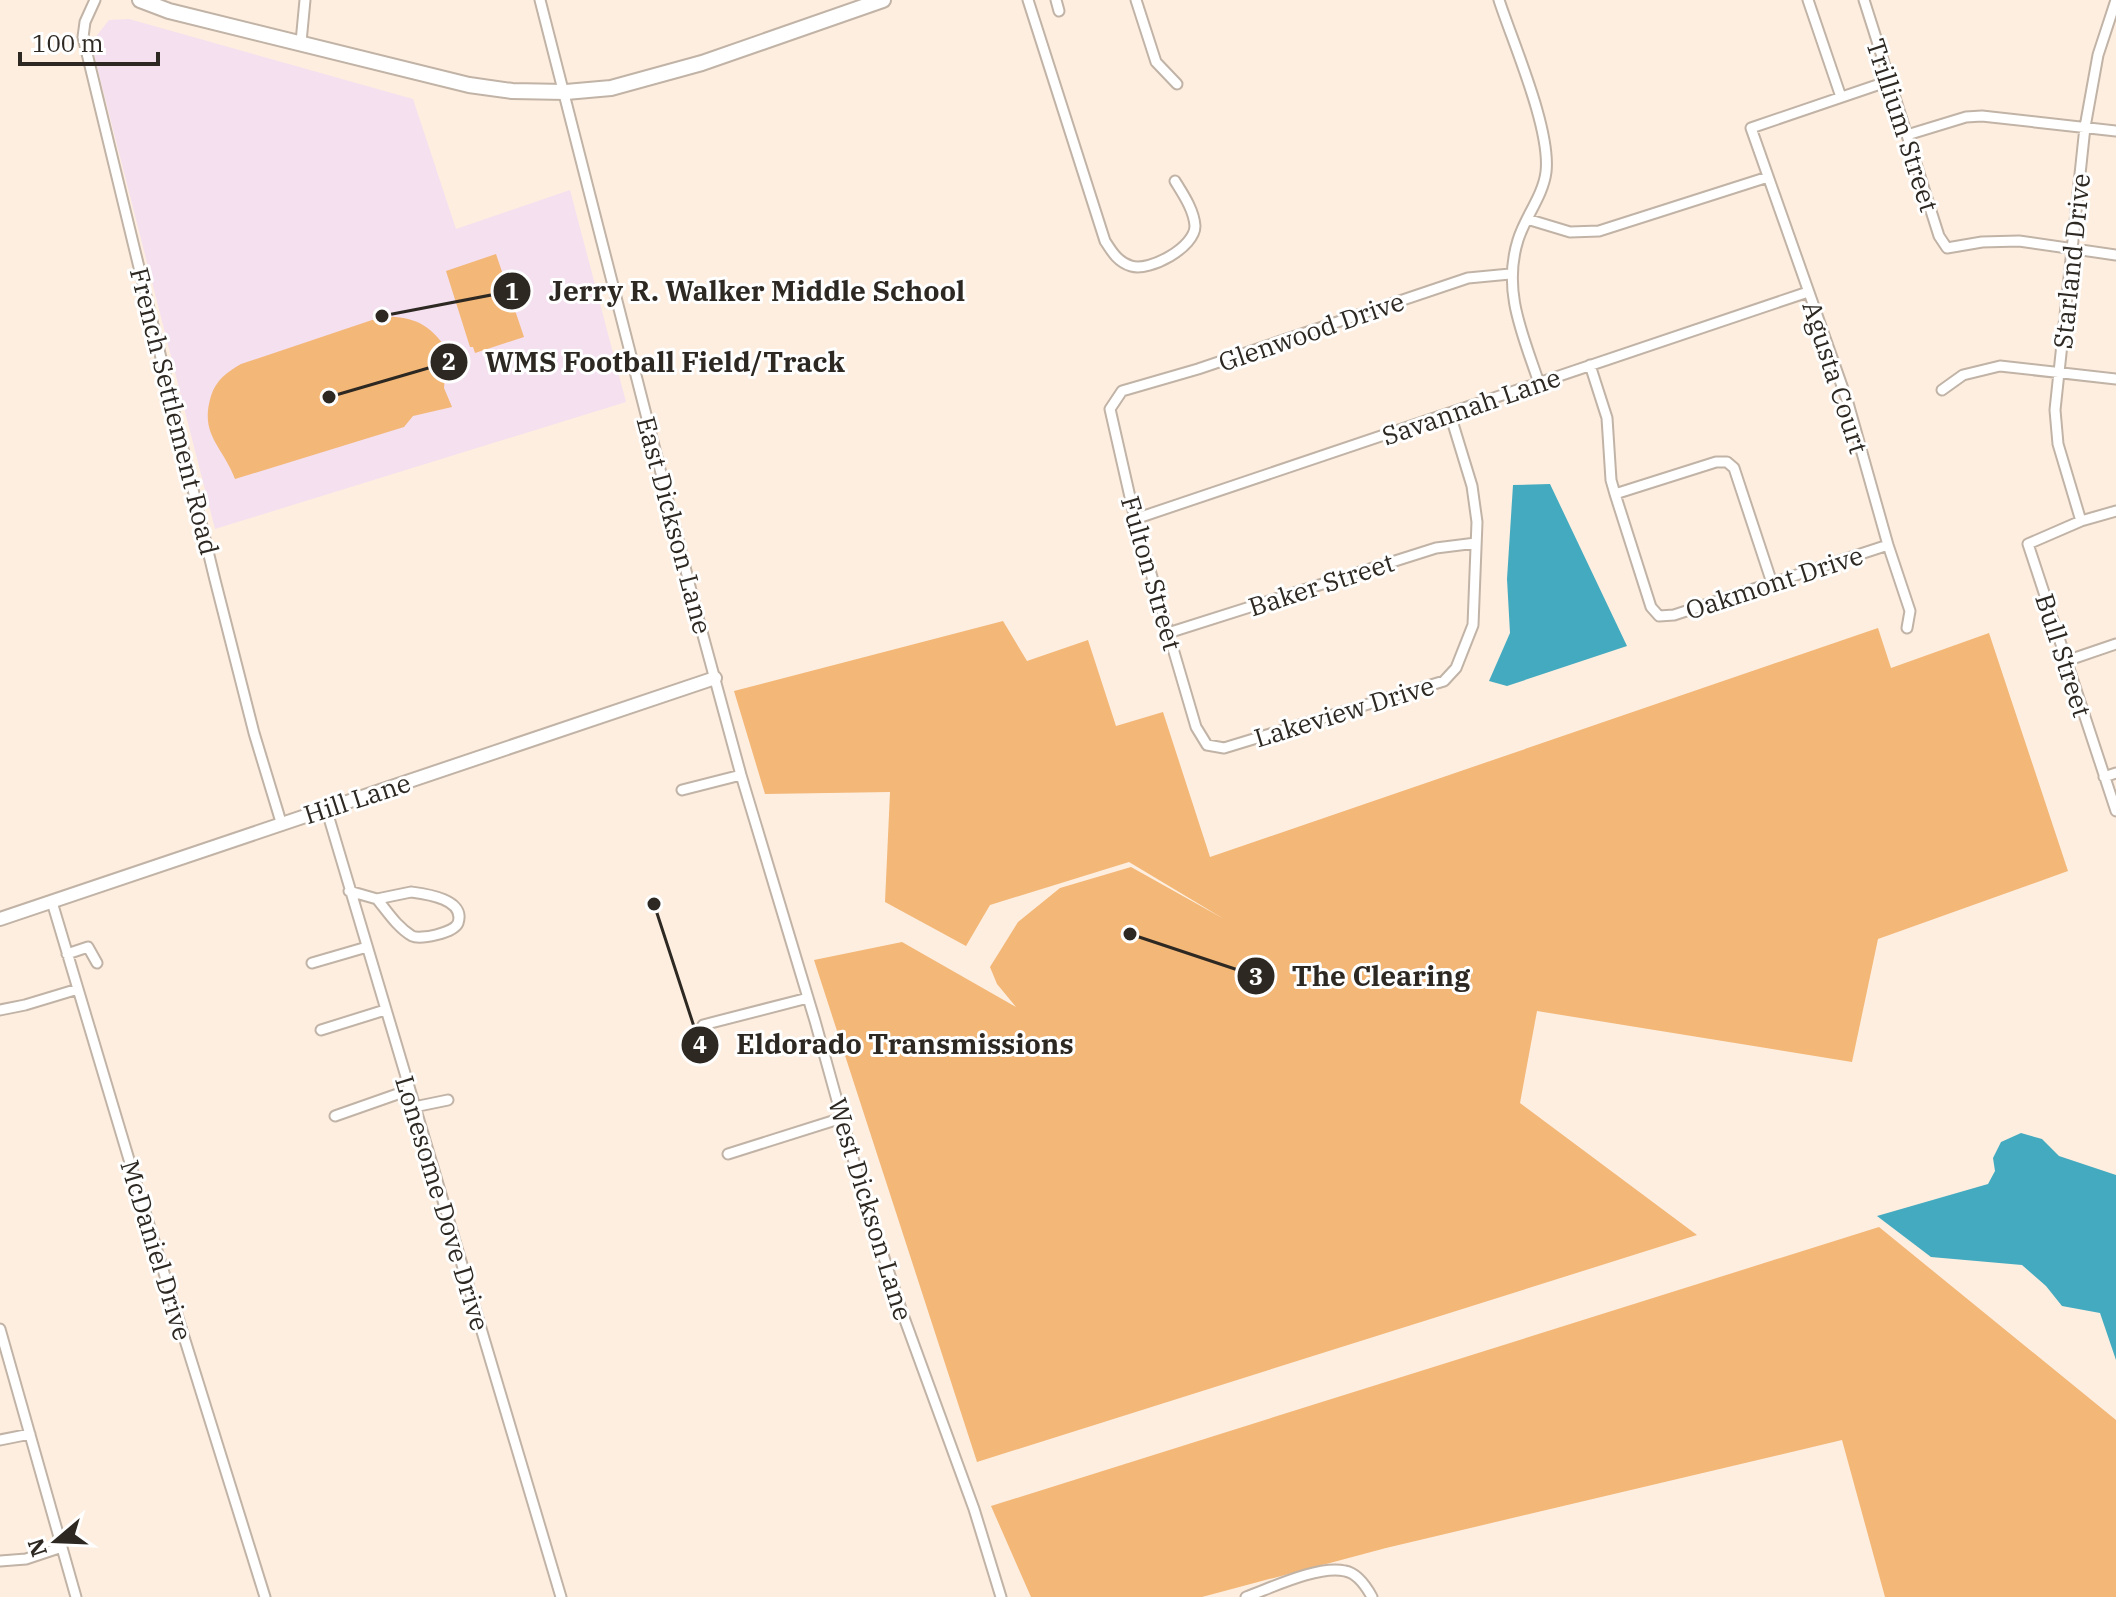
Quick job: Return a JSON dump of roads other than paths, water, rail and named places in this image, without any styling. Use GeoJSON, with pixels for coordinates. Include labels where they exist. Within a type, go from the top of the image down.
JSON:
{"type":"FeatureCollection","features":[{"type":"Feature","properties":{"kind":"main road"},"geometry":{"type":"LineString","coordinates":[[140,0],[169,11],[469,85],[512,91],[566,92],[611,88],[658,77],[883,0]]}},
{"type":"Feature","properties":{"kind":"street","name":"French Settlement Road"},"geometry":{"type":"LineString","coordinates":[[95,0],[85,22],[83,37],[215,580],[254,733],[281,822]]}},
{"type":"Feature","properties":{"kind":"street"},"geometry":{"type":"LineString","coordinates":[[301,42],[305,0]]}},
{"type":"Feature","properties":{"kind":"street","name":"East Dickson Lane"},"geometry":{"type":"LineString","coordinates":[[540,0],[715,678]]}},
{"type":"Feature","properties":{"kind":"street"},"geometry":{"type":"LineString","coordinates":[[1028,0],[1105,241],[1116,258],[1133,267],[1149,265],[1169,257],[1190,241],[1195,229],[1192,214],[1175,181]]}},
{"type":"Feature","properties":{"kind":"street"},"geometry":{"type":"LineString","coordinates":[[1056,0],[1059,11]]}},
{"type":"Feature","properties":{"kind":"street"},"geometry":{"type":"LineString","coordinates":[[1136,0],[1156,62],[1177,84]]}},
{"type":"Feature","properties":{"kind":"street"},"geometry":{"type":"LineString","coordinates":[[1499,0],[1540,120],[1546,150],[1546,173],[1518,238],[1510,274],[1513,304],[1539,383]]}},
{"type":"Feature","properties":{"kind":"street"},"geometry":{"type":"LineString","coordinates":[[1808,0],[1841,97],[1889,81]]}},
{"type":"Feature","properties":{"kind":"street","name":"Trillium Street"},"geometry":{"type":"LineString","coordinates":[[1864,0],[1939,236],[1947,248],[1982,242],[2019,241],[2072,249]]}},
{"type":"Feature","properties":{"kind":"street","name":"Starland Drive"},"geometry":{"type":"LineString","coordinates":[[2081,521],[2058,444],[2055,410],[2085,127],[2098,55],[2116,0]]}},
{"type":"Feature","properties":{"kind":"street","name":"Agusta Court"},"geometry":{"type":"LineString","coordinates":[[1841,97],[1751,128],[1848,403],[1910,611],[1907,628]]}},
{"type":"Feature","properties":{"kind":"street"},"geometry":{"type":"LineString","coordinates":[[1907,135],[1966,117],[1982,116],[2116,131]]}},
{"type":"Feature","properties":{"kind":"street"},"geometry":{"type":"LineString","coordinates":[[1527,219],[1570,232],[1599,231],[1768,177]]}},
{"type":"Feature","properties":{"kind":"street"},"geometry":{"type":"LineString","coordinates":[[2072,249],[2116,255]]}},
{"type":"Feature","properties":{"kind":"street","name":"Glenwood Drive"},"geometry":{"type":"LineString","coordinates":[[1115,398],[1122,391],[1198,369],[1468,278],[1510,274]]}},
{"type":"Feature","properties":{"kind":"street","name":"Savannah Lane"},"geometry":{"type":"LineString","coordinates":[[1135,519],[1808,292]]}},
{"type":"Feature","properties":{"kind":"street"},"geometry":{"type":"LineString","coordinates":[[1590,365],[1607,418],[1615,494],[1716,462],[1727,462],[1734,468],[1772,583]]}},
{"type":"Feature","properties":{"kind":"street"},"geometry":{"type":"LineString","coordinates":[[1942,390],[1963,375],[2000,366],[2116,379]]}},
{"type":"Feature","properties":{"kind":"street","name":"Fulton Street"},"geometry":{"type":"LineString","coordinates":[[1115,398],[1110,409],[1135,519],[1196,727],[1207,745]]}},
{"type":"Feature","properties":{"kind":"street","name":"Lakeview Drive"},"geometry":{"type":"LineString","coordinates":[[1207,745],[1224,748],[1444,681],[1456,668],[1473,625],[1477,522],[1472,486],[1450,414]]}},
{"type":"Feature","properties":{"kind":"street","name":"Oakmont Drive"},"geometry":{"type":"LineString","coordinates":[[1615,494],[1651,607],[1659,616],[1674,615],[1888,545]]}},
{"type":"Feature","properties":{"kind":"street"},"geometry":{"type":"LineString","coordinates":[[2081,521],[2116,511]]}},
{"type":"Feature","properties":{"kind":"street","name":"Bull Street"},"geometry":{"type":"LineString","coordinates":[[2081,521],[2028,544],[2116,811]]}},
{"type":"Feature","properties":{"kind":"street","name":"Baker Street"},"geometry":{"type":"LineString","coordinates":[[1168,633],[1436,548],[1476,543]]}},
{"type":"Feature","properties":{"kind":"street"},"geometry":{"type":"LineString","coordinates":[[2066,661],[2116,644]]}},
{"type":"Feature","properties":{"kind":"street","name":"Hill Lane"},"geometry":{"type":"LineString","coordinates":[[0,919],[715,678]]}},
{"type":"Feature","properties":{"kind":"street","name":"West Dickson Lane"},"geometry":{"type":"LineString","coordinates":[[715,678],[863,1194],[902,1312],[974,1509],[1001,1597]]}},
{"type":"Feature","properties":{"kind":"street"},"geometry":{"type":"LineString","coordinates":[[2104,777],[2116,773]]}},
{"type":"Feature","properties":{"kind":"street"},"geometry":{"type":"LineString","coordinates":[[682,790],[741,775]]}},
{"type":"Feature","properties":{"kind":"street","name":"Lonesome Dove Drive"},"geometry":{"type":"LineString","coordinates":[[326,808],[561,1597]]}},
{"type":"Feature","properties":{"kind":"street"},"geometry":{"type":"LineString","coordinates":[[349,891],[377,899],[411,892],[438,897],[454,907],[458,921],[451,930],[420,939],[391,917],[377,899]]}},
{"type":"Feature","properties":{"kind":"street","name":"McDaniel Drive"},"geometry":{"type":"LineString","coordinates":[[52,902],[265,1597]]}},
{"type":"Feature","properties":{"kind":"street"},"geometry":{"type":"LineString","coordinates":[[67,954],[88,947],[97,963]]}},
{"type":"Feature","properties":{"kind":"street"},"geometry":{"type":"LineString","coordinates":[[312,963],[367,947]]}},
{"type":"Feature","properties":{"kind":"street"},"geometry":{"type":"LineString","coordinates":[[0,1010],[78,989]]}},
{"type":"Feature","properties":{"kind":"street"},"geometry":{"type":"LineString","coordinates":[[703,1025],[808,998]]}},
{"type":"Feature","properties":{"kind":"street"},"geometry":{"type":"LineString","coordinates":[[321,1030],[385,1010]]}},
{"type":"Feature","properties":{"kind":"street"},"geometry":{"type":"LineString","coordinates":[[335,1116],[409,1090]]}},
{"type":"Feature","properties":{"kind":"street"},"geometry":{"type":"LineString","coordinates":[[414,1107],[448,1100]]}},
{"type":"Feature","properties":{"kind":"street"},"geometry":{"type":"LineString","coordinates":[[728,1154],[842,1118]]}},
{"type":"Feature","properties":{"kind":"street"},"geometry":{"type":"LineString","coordinates":[[0,1329],[76,1597]]}},
{"type":"Feature","properties":{"kind":"street"},"geometry":{"type":"LineString","coordinates":[[0,1440],[30,1434]]}},
{"type":"Feature","properties":{"kind":"street"},"geometry":{"type":"LineString","coordinates":[[0,1561],[26,1559],[62,1547]]}},
{"type":"Feature","properties":{"kind":"street"},"geometry":{"type":"LineString","coordinates":[[1246,1597],[1326,1571],[1345,1571],[1355,1576],[1372,1597]]}},
{"type":"Feature","properties":{"kind":"water"},"geometry":{"type":"Polygon","coordinates":[[[1550,484],[1627,646],[1507,686],[1489,681],[1510,633],[1507,579],[1513,485],[1550,484]]]}},
{"type":"Feature","properties":{"kind":"water"},"geometry":{"type":"Polygon","coordinates":[[[2021,1133],[2042,1139],[2059,1156],[2116,1175],[2116,1360],[2100,1313],[2062,1306],[2046,1286],[2022,1265],[1931,1257],[1877,1216],[1988,1184],[1995,1171],[1993,1158],[2001,1142],[2021,1133]]]}},
{"type":"Feature","properties":{"kind":"place","name":"Jerry R. Walker Middle School"},"geometry":{"type":"Point","coordinates":[382,316]}},
{"type":"Feature","properties":{"kind":"place","name":"WMS Football Field/Track"},"geometry":{"type":"Point","coordinates":[329,397]}},
{"type":"Feature","properties":{"kind":"place","name":"Eldorado Transmissions"},"geometry":{"type":"Point","coordinates":[654,904]}},
{"type":"Feature","properties":{"kind":"place","name":"The Clearing"},"geometry":{"type":"Point","coordinates":[1130,934]}}]}
